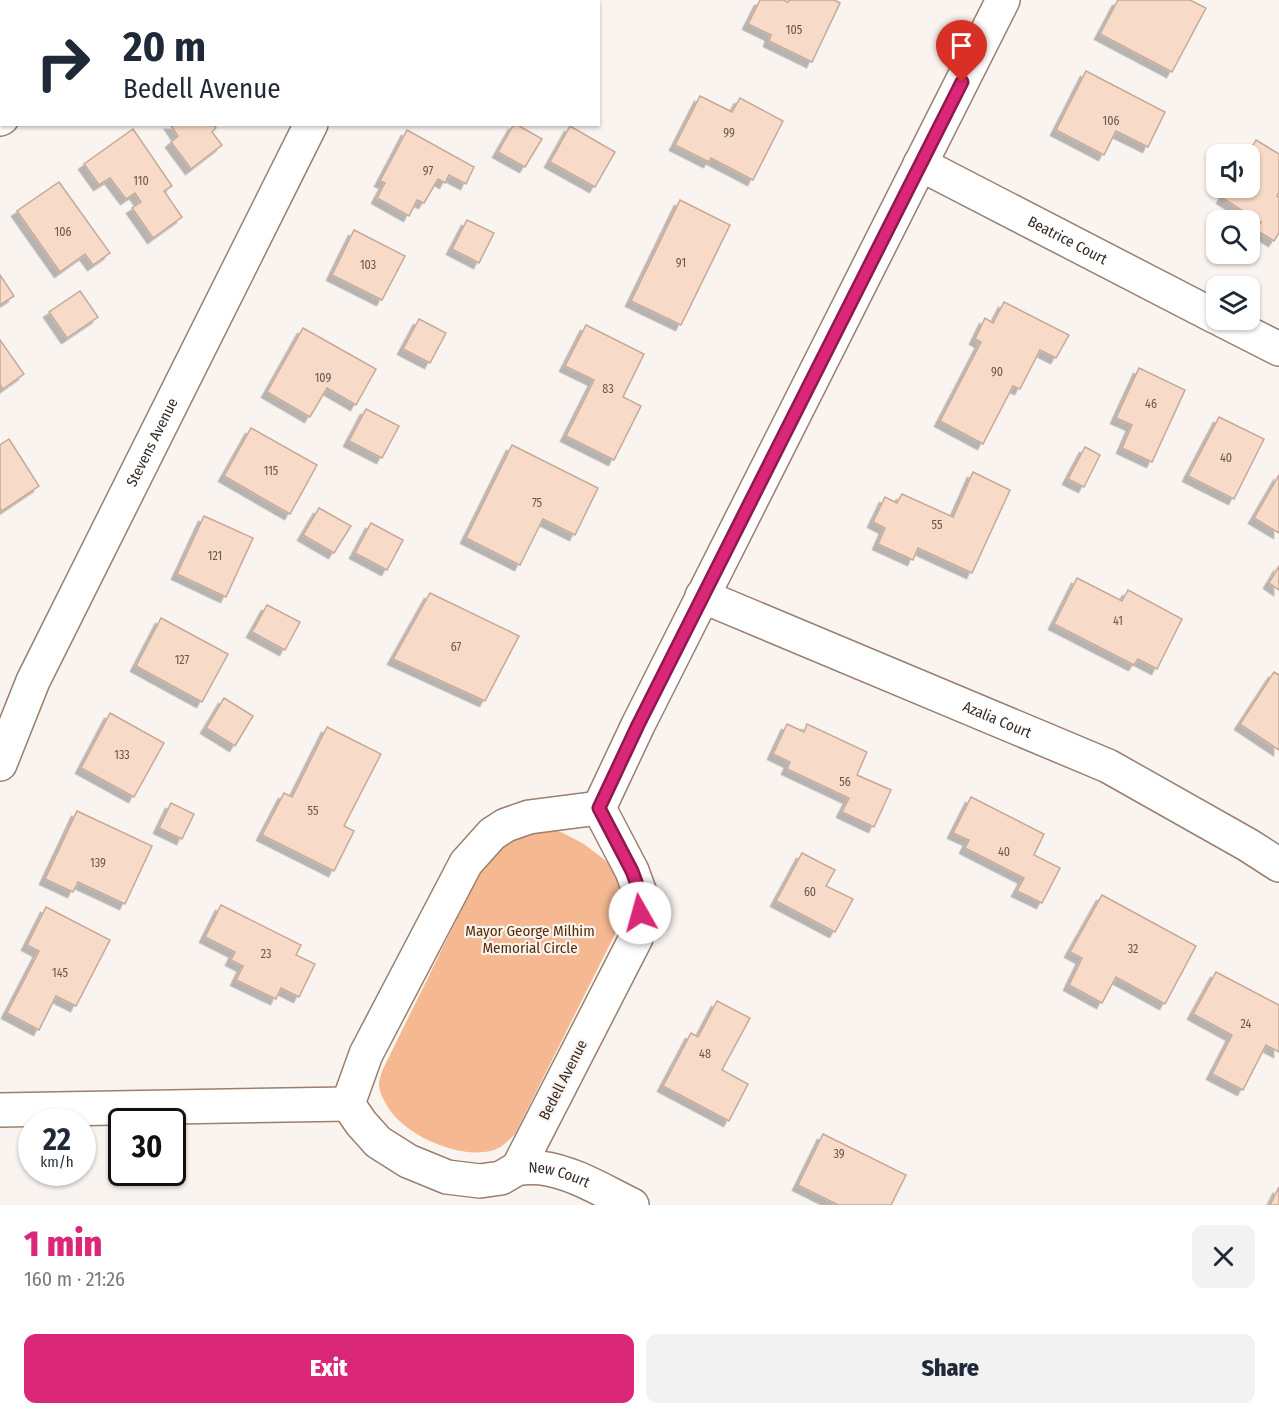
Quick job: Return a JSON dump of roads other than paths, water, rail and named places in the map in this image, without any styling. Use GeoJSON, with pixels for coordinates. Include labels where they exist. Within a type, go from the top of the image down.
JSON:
{"type":"FeatureCollection","features":[{"type":"Feature","properties":{"kind":"street"},"geometry":{"type":"LineString","coordinates":[[348,1104],[366,1054],[466,863],[492,834],[506,825],[529,817],[599,808],[702,596],[1003,0]]}},
{"type":"Feature","properties":{"kind":"street","name":"Stevens Avenue"},"geometry":{"type":"LineString","coordinates":[[0,764],[33,681],[310,126]]}},
{"type":"Feature","properties":{"kind":"street","name":"Beatrice Court"},"geometry":{"type":"LineString","coordinates":[[920,164],[1206,311]]}},
{"type":"Feature","properties":{"kind":"street"},"geometry":{"type":"LineString","coordinates":[[1242,330],[1279,349]]}},
{"type":"Feature","properties":{"kind":"street","name":"Azalia Court"},"geometry":{"type":"LineString","coordinates":[[702,596],[1108,766],[1279,865]]}},
{"type":"Feature","properties":{"kind":"street","name":"Bedell Avenue"},"geometry":{"type":"LineString","coordinates":[[518,1168],[636,938],[640,893],[632,871],[599,808]]}},
{"type":"Feature","properties":{"kind":"street"},"geometry":{"type":"LineString","coordinates":[[0,1110],[348,1104]]}},
{"type":"Feature","properties":{"kind":"street"},"geometry":{"type":"LineString","coordinates":[[348,1104],[378,1142],[408,1161],[447,1177],[487,1180],[501,1178],[518,1168]]}},
{"type":"Feature","properties":{"kind":"street","name":"New Court"},"geometry":{"type":"LineString","coordinates":[[518,1168],[540,1168],[565,1174],[632,1205]]}},
{"type":"Feature","properties":{"kind":"park label","name":"Mayor George Milhim Memorial Circle"},"geometry":{"type":"Point","coordinates":[530,940]}}]}
